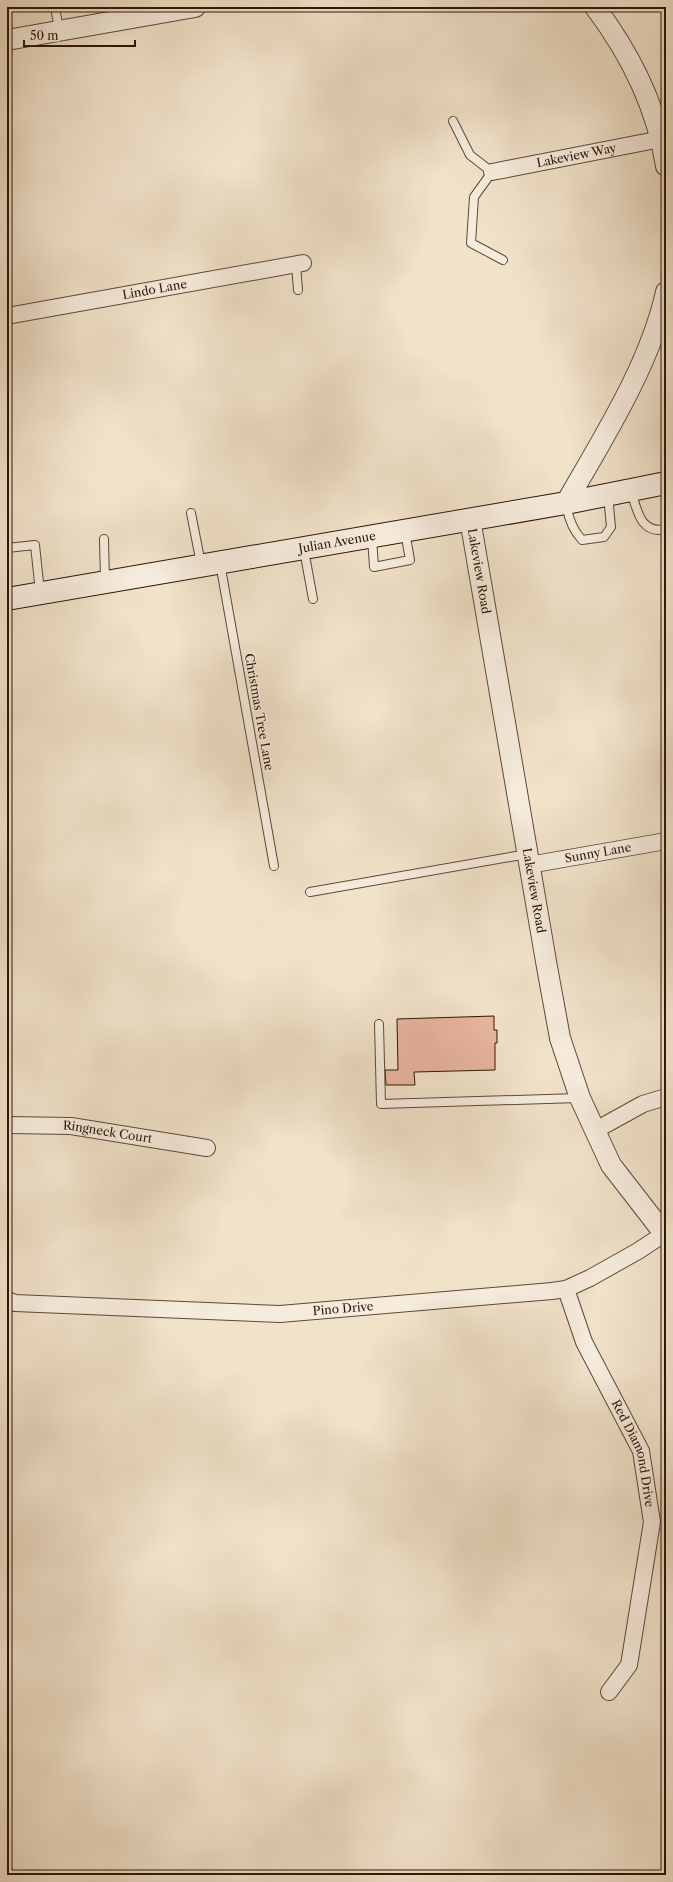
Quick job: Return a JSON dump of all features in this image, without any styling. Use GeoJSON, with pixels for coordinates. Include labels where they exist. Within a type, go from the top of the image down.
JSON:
{"type":"FeatureCollection","features":[{"type":"Feature","properties":{"kind":"main road","name":"Julian Avenue"},"geometry":{"type":"LineString","coordinates":[[7,599],[566,502],[666,482]]}},
{"type":"Feature","properties":{"kind":"street"},"geometry":{"type":"LineString","coordinates":[[7,40],[60,31],[128,13],[195,7]]}},
{"type":"Feature","properties":{"kind":"street"},"geometry":{"type":"LineString","coordinates":[[595,7],[615,35],[636,72],[654,114],[666,166]]}},
{"type":"Feature","properties":{"kind":"street","name":"Lakeview Way"},"geometry":{"type":"LineString","coordinates":[[492,172],[661,139]]}},
{"type":"Feature","properties":{"kind":"street","name":"Lindo Lane"},"geometry":{"type":"LineString","coordinates":[[7,316],[300,264]]}},
{"type":"Feature","properties":{"kind":"street"},"geometry":{"type":"LineString","coordinates":[[566,502],[643,362],[656,327],[666,292]]}},
{"type":"Feature","properties":{"kind":"street","name":"Lakeview Road"},"geometry":{"type":"LineString","coordinates":[[470,519],[560,1038],[580,1098],[611,1165],[665,1235]]}},
{"type":"Feature","properties":{"kind":"street","name":"Sunny Lane"},"geometry":{"type":"LineString","coordinates":[[528,859],[666,841]]}},
{"type":"Feature","properties":{"kind":"street"},"geometry":{"type":"LineString","coordinates":[[594,1131],[638,1106],[666,1097]]}},
{"type":"Feature","properties":{"kind":"street","name":"Ringneck Court"},"geometry":{"type":"LineString","coordinates":[[7,1125],[71,1126],[207,1148]]}},
{"type":"Feature","properties":{"kind":"street","name":"Pino Drive"},"geometry":{"type":"LineString","coordinates":[[7,1300],[15,1303],[280,1314],[566,1289],[590,1278],[665,1235]]}},
{"type":"Feature","properties":{"kind":"street","name":"Red Diamond Drive"},"geometry":{"type":"LineString","coordinates":[[566,1289],[584,1342],[641,1451],[652,1522],[629,1664],[609,1692]]}},
{"type":"Feature","properties":{"kind":"lane"},"geometry":{"type":"LineString","coordinates":[[55,7],[60,31]]}},
{"type":"Feature","properties":{"kind":"lane"},"geometry":{"type":"LineString","coordinates":[[453,121],[470,155],[492,172],[474,197],[471,243],[503,260]]}},
{"type":"Feature","properties":{"kind":"lane"},"geometry":{"type":"LineString","coordinates":[[298,290],[300,264]]}},
{"type":"Feature","properties":{"kind":"lane"},"geometry":{"type":"LineString","coordinates":[[631,490],[643,524],[653,530],[666,529]]}},
{"type":"Feature","properties":{"kind":"lane"},"geometry":{"type":"LineString","coordinates":[[566,502],[568,518],[576,533],[582,540],[604,537],[611,527],[608,494]]}},
{"type":"Feature","properties":{"kind":"lane","name":"Christmas Tree Lane"},"geometry":{"type":"LineString","coordinates":[[190,512],[210,563],[274,866]]}},
{"type":"Feature","properties":{"kind":"lane"},"geometry":{"type":"LineString","coordinates":[[372,535],[374,567],[410,560],[404,529]]}},
{"type":"Feature","properties":{"kind":"lane"},"geometry":{"type":"LineString","coordinates":[[104,539],[106,582]]}},
{"type":"Feature","properties":{"kind":"lane"},"geometry":{"type":"LineString","coordinates":[[7,548],[35,545],[40,593]]}},
{"type":"Feature","properties":{"kind":"lane"},"geometry":{"type":"LineString","coordinates":[[303,547],[313,599]]}},
{"type":"Feature","properties":{"kind":"lane"},"geometry":{"type":"LineString","coordinates":[[310,892],[528,859]]}},
{"type":"Feature","properties":{"kind":"lane"},"geometry":{"type":"LineString","coordinates":[[379,1024],[381,1104],[580,1098]]}},
{"type":"Feature","properties":{"kind":"building"},"geometry":{"type":"Polygon","coordinates":[[[494,1016],[494,1030],[497,1030],[497,1043],[495,1043],[495,1070],[414,1072],[415,1085],[386,1085],[385,1070],[398,1070],[397,1019],[494,1016]]]}}]}
